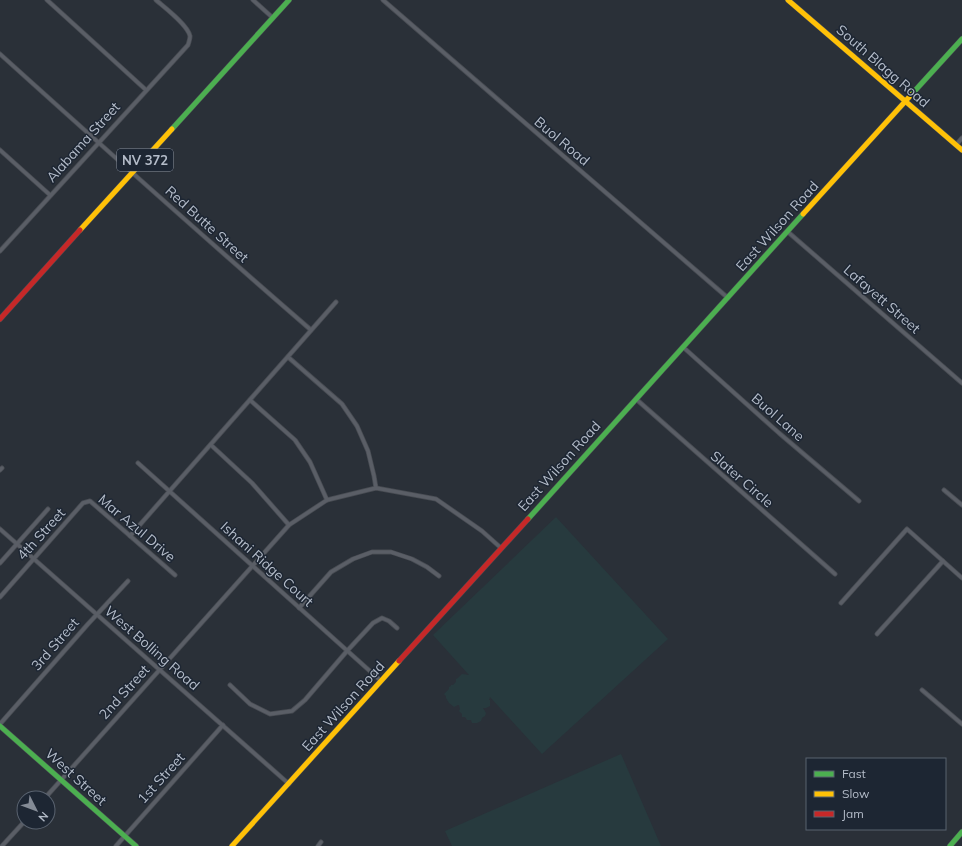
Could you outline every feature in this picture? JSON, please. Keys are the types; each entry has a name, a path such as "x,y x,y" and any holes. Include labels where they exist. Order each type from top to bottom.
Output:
{"street":[{"path":"47,0 146,90"},
{"name":"Alabama Street","path":"0,249 188,45 190,36 188,30 156,0"},
{"path":"253,0 273,18"},
{"name":"NV 372","path":"0,319 289,0"},
{"name":"Buol Road","path":"383,0 728,298"},
{"name":"South Blagg Road","path":"788,0 962,150"},
{"name":"East Wilson Road","path":"232,846 962,39"},
{"name":"Red Butte Street","path":"0,54 311,330"},
{"path":"956,145 962,138"},
{"path":"0,150 50,195"},
{"name":"Lafayett Street","path":"788,232 962,383"},
{"path":"130,536 336,302"},
{"name":"Buol Lane","path":"683,347 779,433 860,501"},
{"path":"288,357 342,404 357,426 368,450 376,488 436,498 482,531 501,548"},
{"name":"Slater Circle","path":"636,399 835,574"},
{"path":"250,400 295,440 310,462 327,500"},
{"path":"211,445 252,483 289,525"},
{"name":"Ishani Ridge Court","path":"138,463 381,681"},
{"name":"2nd Street","path":"52,790 289,525 327,500 376,488"},
{"path":"944,490 962,505"},
{"name":"Mar Azul Drive","path":"83,503 90,501 175,575"},
{"name":"4th Street","path":"0,597 83,503"},
{"path":"0,563 48,509"},
{"name":"West Bolling Road","path":"0,528 289,784"},
{"path":"841,603 907,529 962,578"},
{"path":"299,608 331,572 353,559 372,552 391,552 412,559 427,567 439,576"},
{"path":"877,634 943,561"},
{"name":"3rd Street","path":"0,725 128,581"},
{"path":"230,686 250,704 270,714 292,711 305,700 373,623 382,618 389,620 397,628"},
{"path":"922,690 962,724"},
{"name":"West Street","path":"0,725 136,846"},
{"name":"1st Street","path":"116,846 223,725"},
{"path":"2,846 17,830"},
{"path":"950,846 962,832"},
{"path":"318,846 321,842"}],"green space":[{"path":"556,517 668,639 542,754 490,697 490,706 483,708 486,713 485,716 477,723 472,723 471,720 467,720 465,717 462,717 462,714 459,711 459,705 454,707 449,703 444,694 449,687 456,682 456,679 462,674 469,675 433,635"},
{"path":"621,754 661,846 452,846 445,831"}],"traffic: fast":[{"path":"172,129 289,0"},
{"path":"911,95 962,39"},
{"path":"528,519 803,214"},
{"path":"0,726 136,846"},
{"path":"950,846 962,832"}],"traffic: slow":[{"path":"788,0 962,150"},
{"path":"803,214 911,95"},
{"path":"80,230 172,129"},
{"path":"232,846 399,661"}],"traffic: jam":[{"path":"0,319 80,230"},
{"path":"399,661 528,519"}]}
